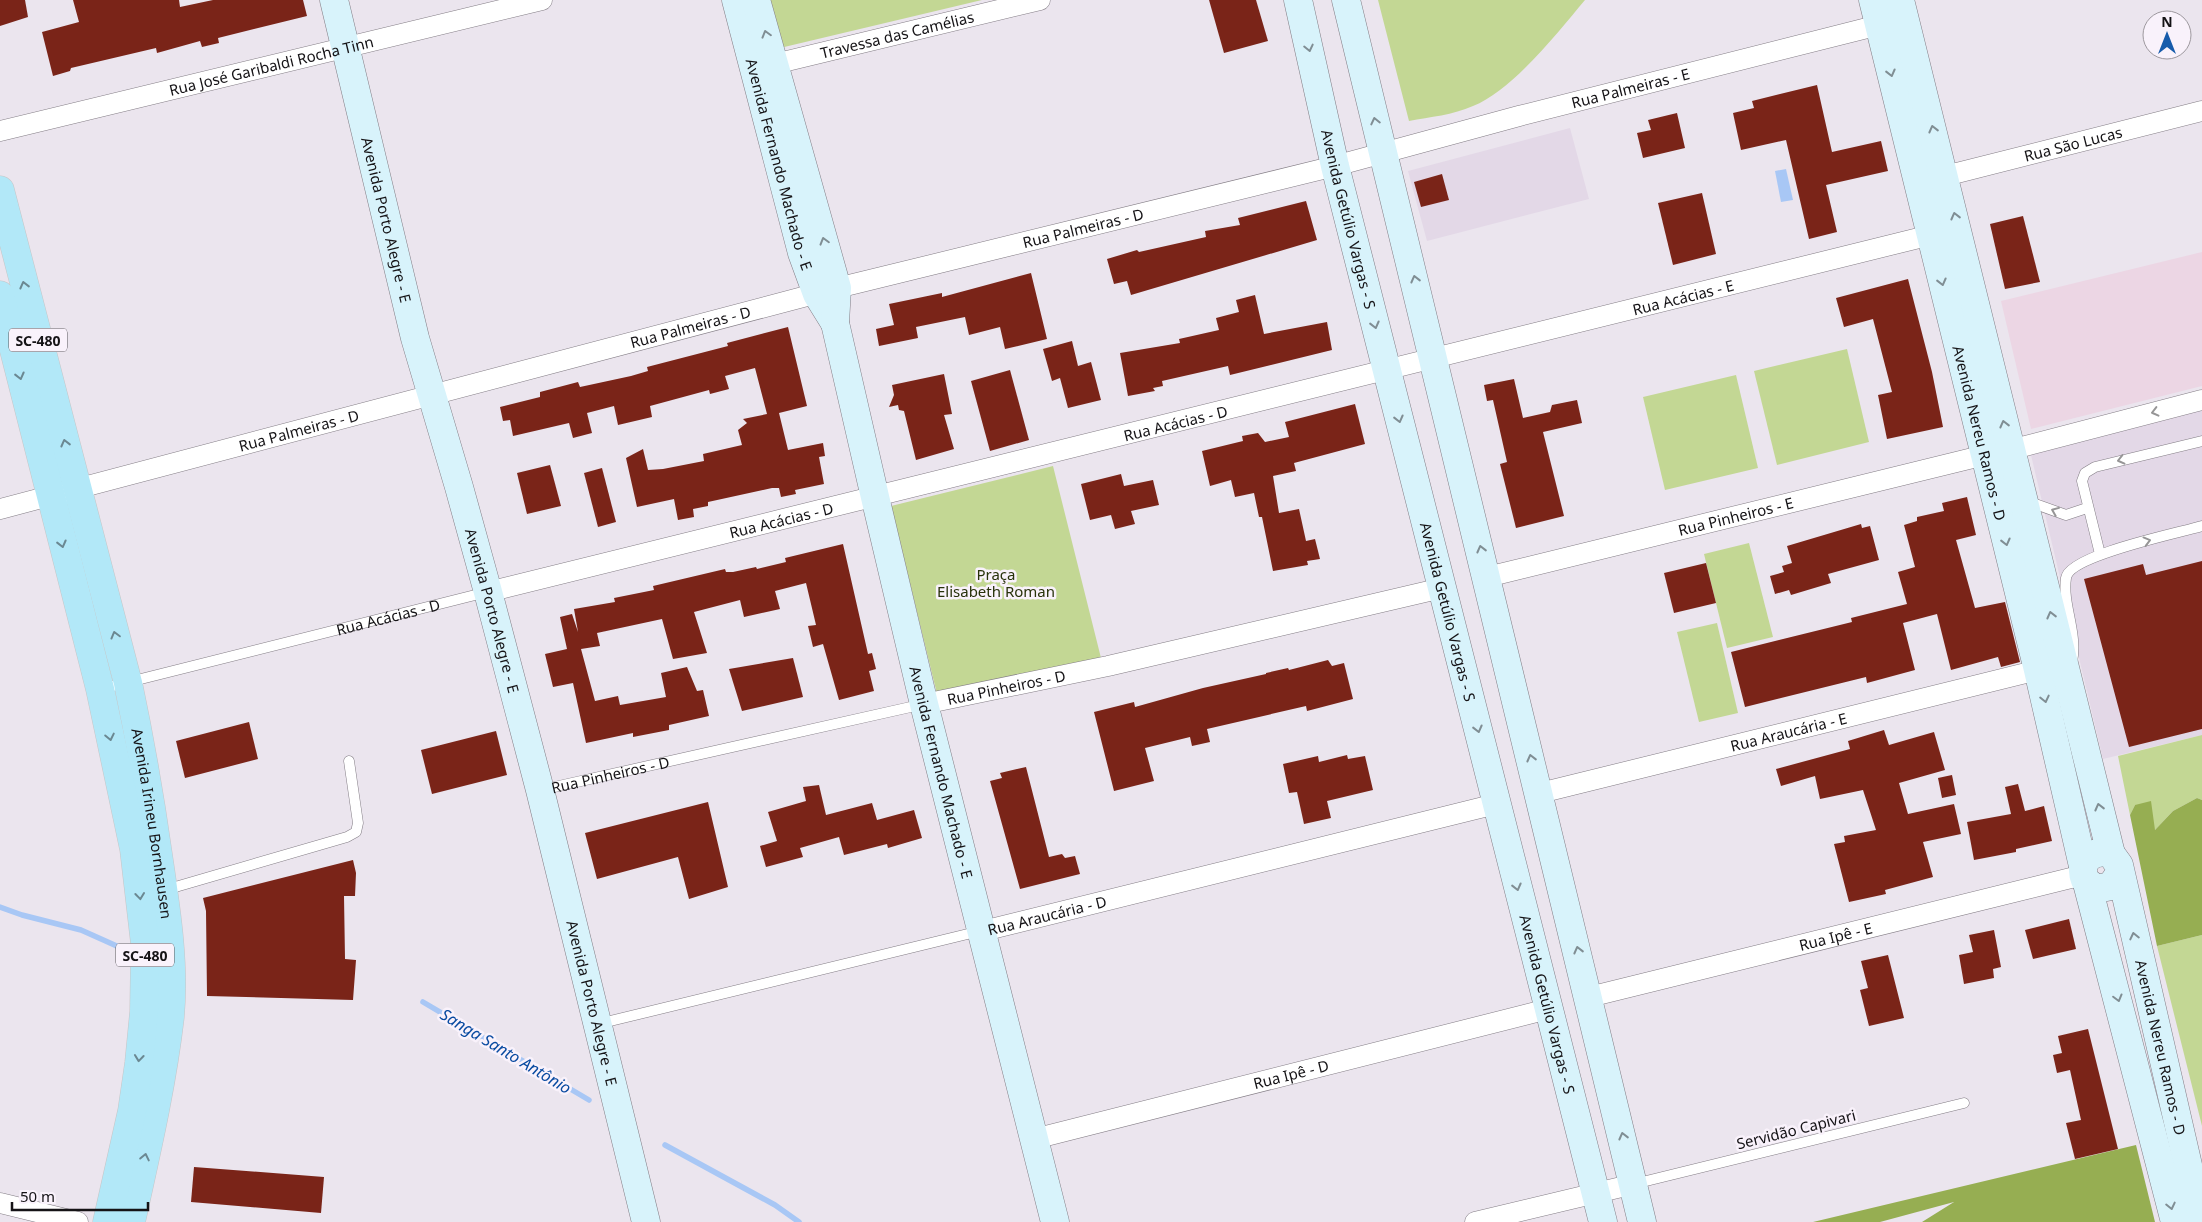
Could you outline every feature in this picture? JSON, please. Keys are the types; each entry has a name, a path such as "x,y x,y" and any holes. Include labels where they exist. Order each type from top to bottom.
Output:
{"main road":[{"name":"SC-480","path":"0,190 50,497"},
{"name":"SC-480","path":"0,295 20,320 77,490"},
{"name":"Avenida Irineu Bornhausen","path":"77,490 128,682 144,761 170,942 170,1016 154,1117 131,1222"},
{"name":"Avenida Irineu Bornhausen","path":"50,497 100,689 134,849 146,944 144,1012 139,1063 132,1111 106,1222"}],"street":[{"name":"Avenida Porto Alegre - E","path":"334,0 415,338 459,487 540,790 646,1222"},
{"name":"Rua José Garibaldi Rocha Tinn","path":"0,131 542,0"},
{"name":"Avenida Fernando Machado - E","path":"736,0 764,66 827,291 924,704 983,931 1055,1222"},
{"name":"Avenida Fernando Machado - E","path":"756,0 764,66"},
{"name":"Travessa das Camélias","path":"764,66 1040,0"},
{"name":"Avenida Getúlio Vargas - S","path":"1298,0 1336,166 1387,372 1602,1222"},
{"path":"1346,0 1540,793 1642,1222"},
{"name":"Avenida Nereu Ramos - D","path":"1900,0 1945,176 2038,670 2084,875 2173,1161 2201,1222"},
{"name":"Rua Palmeiras - E","path":"1383,154 1876,13"},
{"name":"Avenida Nereu Ramos - D","path":"1876,13 1931,234 1998,452 2023,499 2067,680 2115,864 2173,1161 2175,1222"},
{"name":"Rua São Lucas","path":"1945,176 2202,111"},
{"name":"Rua Palmeiras - D","path":"0,509 827,291 1383,154"},
{"name":"Rua Acácias - E","path":"1435,360 1931,234"},
{"name":"Rua Acácias - D","path":"488,592 1132,432 1435,360"},
{"name":"Rua Pinheiros - E","path":"1487,577 2202,400"},
{"name":"Rua Pinheiros - D","path":"924,704 1117,664 1442,588"},
{"name":"Rua Araucária - E","path":"1540,793 2038,670"},
{"name":"Rua Araucária - D","path":"983,931 1496,804"},
{"path":"2084,875 2088,857 2093,854 2101,852 2115,864"},
{"name":"Rua Ipê - E","path":"1589,998 2084,875"},
{"name":"Rua Ipê - D","path":"1034,1139 1548,1009"},
{"path":"1475,1222 1634,1184"},
{"path":"0,1203 78,1222"}],"lane":[{"path":"2100,554 2087,508 2082,481 2085,472 2095,466 2202,440"},
{"path":"2023,499 2066,515 2087,508"},
{"path":"2067,680 2074,648 2066,591 2066,576 2072,568 2100,554 2202,526"},
{"name":"Rua Acácias - D","path":"100,689 488,592"},
{"name":"Rua Pinheiros - D","path":"540,790 924,704"},
{"path":"164,890 347,837 356,832 358,823 349,761"},
{"name":"Rua Araucária - D","path":"597,1024 983,931"},
{"name":"Servidão Capivari","path":"1634,1184 1964,1103"}],"shaded area":[{"path":"1570,128 1589,199 1427,241 1408,171"},
{"path":"2202,252 2202,386 2031,429 2001,301"},
{"path":"2202,410 2202,735 2103,759 2031,455"}],"green space":[{"path":"768,0 982,0 780,48"},
{"path":"1378,0 1585,0 1534,59 1503,88 1473,106 1458,112 1409,121"},
{"path":"1847,349 1869,442 1777,465 1754,371"},
{"path":"1736,375 1758,468 1665,490 1643,397"},
{"name":"Praça Elisabeth Roman","path":"1053,466 1101,658 938,698 891,506"},
{"path":"1749,543 1773,637 1727,648 1704,554"},
{"path":"1717,623 1738,713 1699,722 1677,632"},
{"path":"2202,735 2202,800 2197,798 2173,811 2155,830 2135,805 2130,815 2118,756"},
{"path":"2197,798 2202,800 2202,935 2157,946 2130,815 2135,805 2151,801 2155,830 2173,811"},
{"path":"2202,935 2202,1126 2157,946"},
{"path":"2136,1145 2155,1222 1922,1222 1954,1202 1880,1222 1813,1222"}],"water":[{"path":"1786,169 1793,200 1781,202 1775,171"}],"building":[{"path":"0,0 25,0 28,17 0,26"},
{"path":"73,0 179,0 180,7 213,0 303,0 307,16 218,38 219,43 202,47 200,41 157,53 156,48 71,68 70,71 53,76 42,32 79,22"},
{"path":"1209,0 1256,0 1268,41 1224,53"},
{"path":"1817,85 1832,152 1881,141 1888,171 1826,185 1837,232 1809,239 1786,140 1741,150 1733,113 1754,108 1752,101"},
{"path":"1677,113 1685,148 1643,158 1637,133 1651,130 1648,120"},
{"path":"1442,174 1449,200 1421,207 1414,182"},
{"path":"1702,193 1716,254 1673,265 1658,203"},
{"path":"1306,201 1317,240 1131,295 1127,281 1114,284 1107,259 1137,250 1139,252 1206,237 1205,231 1240,225 1238,218"},
{"path":"2023,216 2040,282 2005,289 1990,224"},
{"path":"1031,273 1047,339 1005,349 1000,327 969,335 965,317 916,327 918,338 879,346 876,329 894,325 889,304 942,293 942,297"},
{"path":"1908,279 1932,372 1943,427 1887,439 1878,395 1892,392 1873,319 1844,327 1836,298"},
{"path":"1255,295 1264,334 1327,322 1332,350 1230,375 1228,366 1162,381 1163,386 1153,388 1155,391 1128,396 1120,353 1180,343 1179,339 1219,330 1216,318 1239,312 1236,300"},
{"path":"788,327 807,406 779,413 788,450 823,443 825,456 819,457 824,484 795,490 796,494 781,497 779,488 772,488 708,502 708,506 693,509 694,517 678,520 674,499 637,507 626,458 643,449 648,470 663,469 704,461 703,454 742,445 738,430 747,423 743,419 767,414 755,368 725,376 729,389 710,394 709,390 650,406 652,417 618,425 614,406 587,413 592,433 573,438 569,423 513,436 510,420 503,421 500,407 540,397 540,392 578,382 580,387 631,376 648,371 647,367 728,346 727,343"},
{"path":"1072,341 1078,366 1091,362 1101,400 1068,408 1060,378 1052,381 1043,349"},
{"path":"1010,370 1029,440 990,451 971,381"},
{"path":"944,374 952,414 944,415 954,449 916,460 904,411 899,410 898,405 889,407 894,395 892,385"},
{"path":"1514,379 1523,418 1550,412 1552,405 1577,400 1582,423 1543,432 1564,516 1516,528 1500,464 1507,462 1493,400 1487,401 1484,385"},
{"path":"1355,404 1365,444 1294,463 1296,471 1273,476 1279,513 1299,509 1306,541 1315,539 1320,559 1307,561 1308,565 1273,571 1262,517 1259,517 1254,493 1235,497 1231,480 1210,486 1202,451 1243,441 1242,436 1258,433 1265,442 1289,437 1285,422"},
{"path":"550,465 561,506 527,514 517,473"},
{"path":"602,468 616,522 598,527 584,473"},
{"path":"1121,474 1124,486 1153,480 1159,505 1131,511 1135,524 1115,529 1111,515 1090,520 1081,484"},
{"path":"1967,497 1976,535 1956,540 1975,608 2005,602 2020,662 2001,667 1998,657 1951,670 1937,614 1903,623 1915,670 1867,683 1866,677 1745,707 1731,652 1852,622 1851,618 1907,604 1898,572 1915,567 1904,525 1917,521 1917,517 1944,511 1942,503"},
{"path":"1861,524 1862,528 1870,526 1879,560 1828,574 1831,583 1791,595 1789,590 1775,594 1770,576 1784,572 1782,566 1792,563 1787,546"},
{"path":"843,544 868,654 872,653 876,669 869,671 874,691 839,700 823,644 813,647 808,626 816,625 806,583 775,591 780,609 744,617 740,600 694,612 707,653 673,659 662,619 597,633 600,646 581,649 595,701 618,696 620,705 666,697 661,673 687,667 697,691 703,690 709,716 669,725 669,730 633,737 633,733 586,743 573,683 553,687 545,654 567,649 560,617 572,614 578,632 574,609 615,602 614,598 654,590 653,586 725,569 726,572 733,572 756,567 757,569 786,562 785,558"},
{"path":"2202,561 2202,729 2129,747 2084,579 2143,564 2146,575"},
{"path":"1706,563 1716,603 1674,613 1664,573"},
{"path":"793,658 803,697 742,711 729,669"},
{"path":"1328,660 1332,666 1344,663 1353,699 1307,711 1306,706 1207,729 1210,742 1192,746 1190,737 1145,748 1154,781 1114,791 1094,712 1134,702 1135,707 1203,688"},
{"path":"249,722 258,759 185,778 176,741"},
{"path":"1884,730 1889,745 1934,732 1945,770 1899,783 1908,814 1954,804 1961,834 1923,842 1933,877 1885,890 1886,894 1849,902 1834,844 1845,842 1844,836 1876,830 1863,790 1820,799 1815,776 1781,786 1776,769 1850,749 1848,741"},
{"path":"496,731 507,775 432,794 421,750"},
{"path":"1347,755 1348,759 1365,756 1373,790 1327,801 1331,818 1304,824 1297,792 1289,793 1283,764 1318,756 1319,762"},
{"path":"1026,767 1049,857 1062,854 1065,858 1075,856 1080,874 1020,889 990,781 1002,778 1000,773"},
{"path":"1952,775 1956,795 1942,798 1938,778"},
{"path":"2018,784 2025,811 2044,806 2052,841 2016,849 2016,852 1974,860 1967,822 2011,814 2005,787"},
{"path":"819,785 826,815 872,803 877,820 914,810 922,838 888,848 887,844 844,855 839,837 800,848 803,857 766,867 760,846 777,841 768,812 806,801 803,787"},
{"path":"708,802 728,887 689,899 678,857 597,879 585,833"},
{"path":"353,860 356,873 355,896 344,896 345,959 356,960 353,1000 207,996 206,911 203,898"},
{"path":"2069,919 2076,949 2033,959 2025,930"},
{"path":"1994,930 2001,967 1993,969 1994,978 1964,984 1959,955 1973,952 1969,935"},
{"path":"1888,955 1904,1018 1869,1026 1860,990 1868,988 1861,961"},
{"path":"2088,1029 2118,1149 2075,1159 2066,1123 2081,1120 2070,1070 2057,1073 2053,1055 2062,1053 2058,1036"},
{"path":"194,1167 324,1177 321,1213 191,1202"}],"waterway":[{"name":"Sanga Santo Antônio","path":"0,907 22,915 81,930 119,947"},
{"name":"Sanga Santo Antônio","path":"423,1002 589,1100"},
{"name":"Sanga Santo Antônio","path":"665,1145 775,1205 799,1222"}]}
